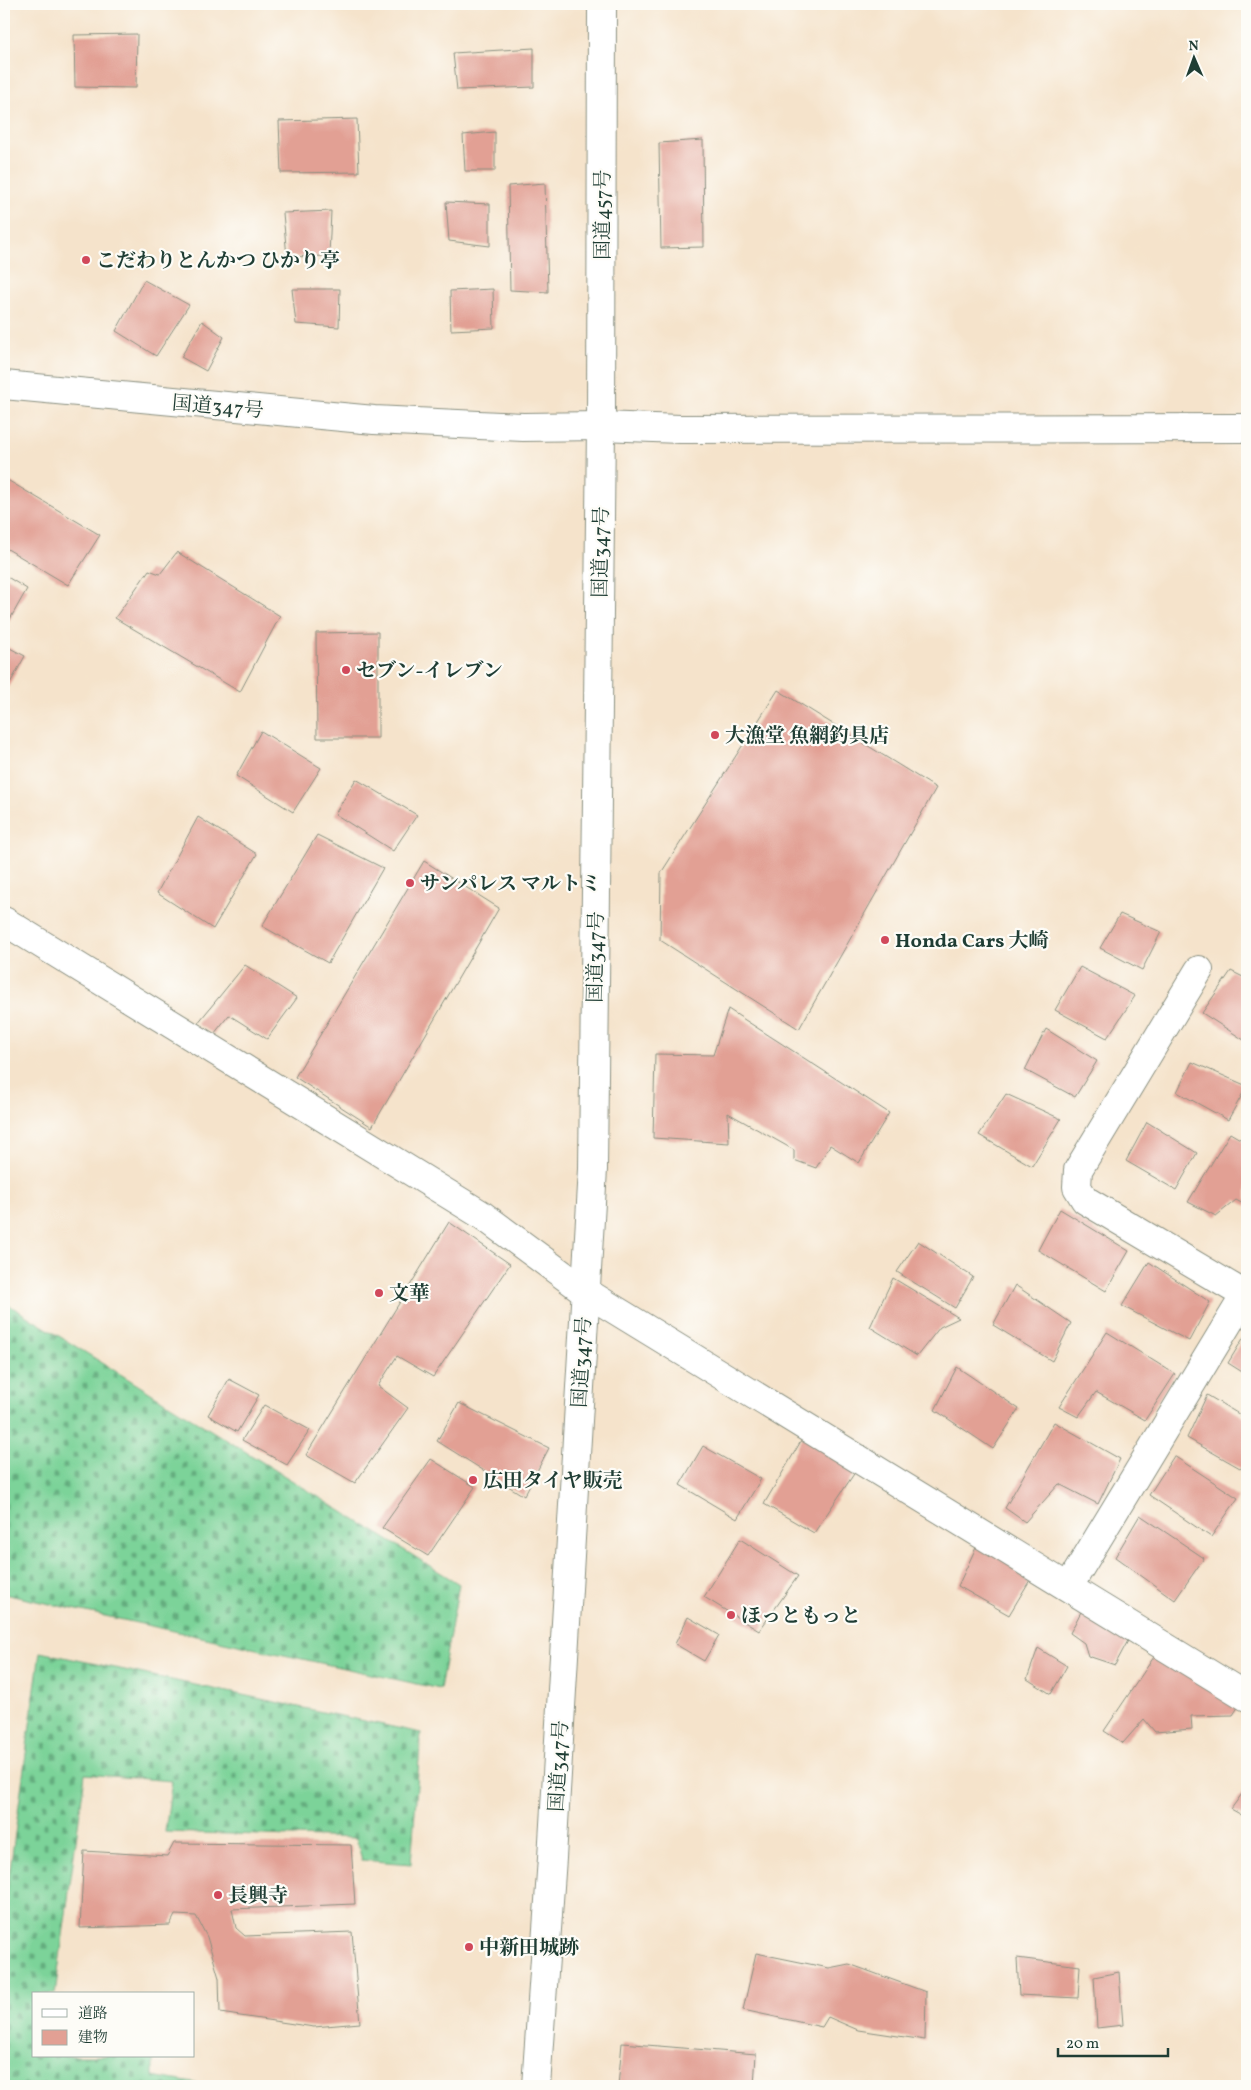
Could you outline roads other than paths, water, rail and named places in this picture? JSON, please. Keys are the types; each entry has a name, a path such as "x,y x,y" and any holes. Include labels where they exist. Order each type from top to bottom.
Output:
{"main road":[{"name":"国道457号","path":"602,4 602,426"},
{"name":"国道347号","path":"4,386 374,420 523,427 602,426 593,1169 554,1838 536,2086"},
{"path":"602,426 680,429 1247,428"},
{"path":"4,921 482,1215 586,1292 1247,1697"},
{"path":"1068,1586 1246,1293 1085,1200 1077,1187 1078,1170 1199,970"}],"place":[{"name":"こだわりとんかつ ひかり亭","path":"86,260"},
{"name":"セブン-イレブン","path":"346,670"},
{"name":"大漁堂 魚網釣具店","path":"715,735"},
{"name":"サンパレス マルトミ","path":"410,883"},
{"name":"Honda Cars 大崎","path":"885,940"},
{"name":"文華","path":"379,1293"},
{"name":"広田タイヤ販売","path":"473,1480"},
{"name":"ほっともっと","path":"731,1615"},
{"name":"長興寺","path":"218,1895"},
{"name":"中新田城跡","path":"469,1947"}]}
